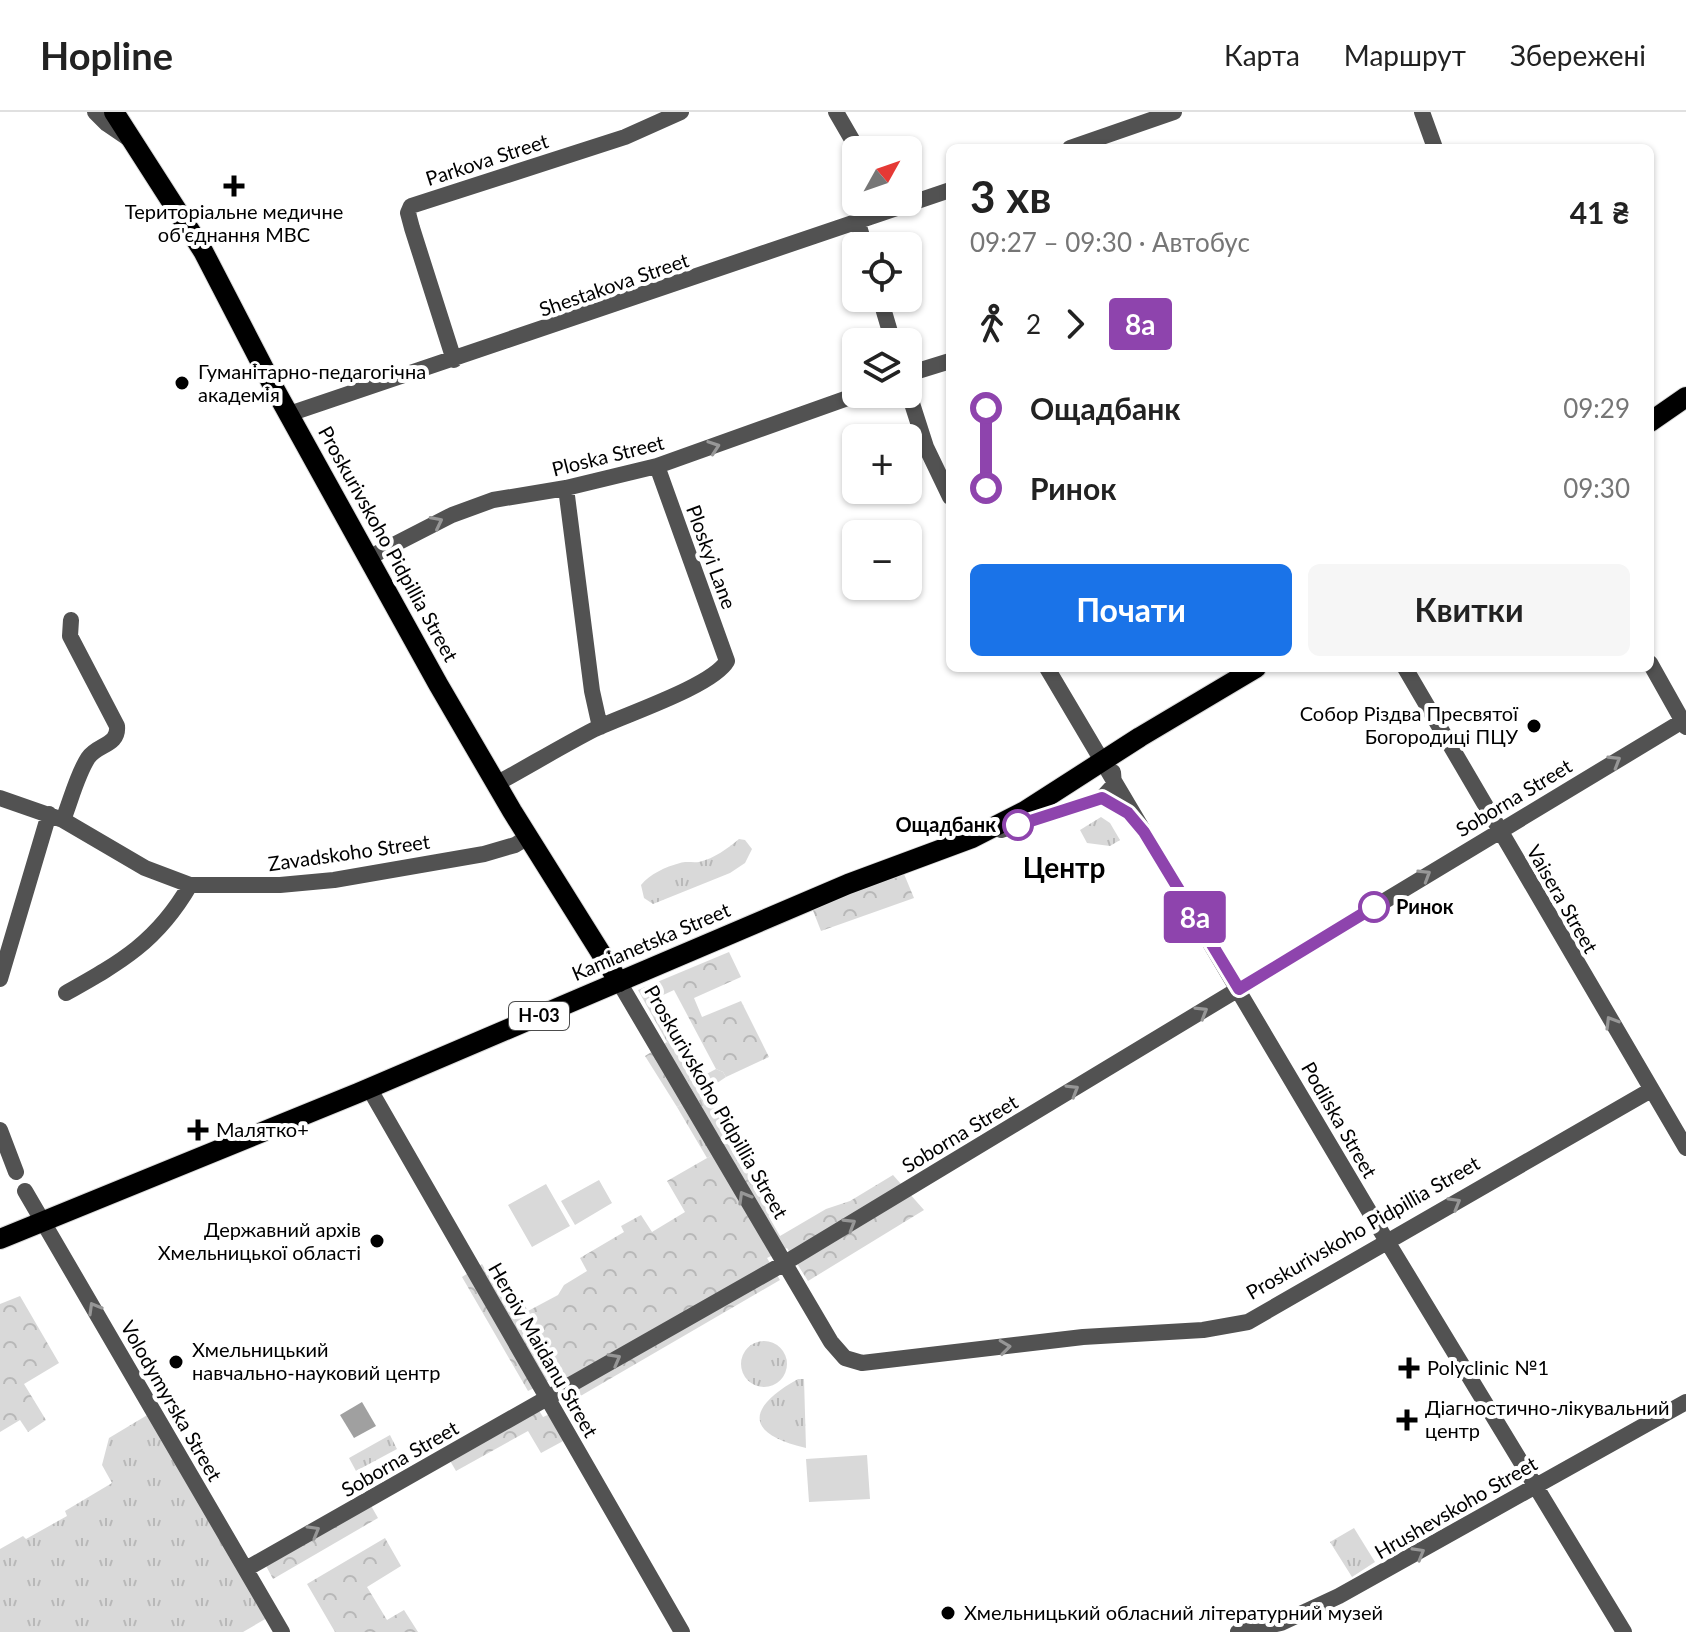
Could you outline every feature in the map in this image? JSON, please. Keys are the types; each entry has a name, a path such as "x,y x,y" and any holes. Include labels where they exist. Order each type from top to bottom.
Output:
{"main road":[{"name":"Proskurivskoho Pidpillia Street","path":"114,112 203,251 368,558 496,784 619,982"},
{"path":"1654,419 1686,397"},
{"name":"Kamianetska Street","path":"0,1239 369,1088 848,884 972,838 1025,811 1128,744 1249,672"}],"street":[{"path":"95,112 134,142"},
{"name":"Parkova Street","path":"454,360 412,228 408,213 411,206 625,137 681,112"},
{"path":"836,112 850,136"},
{"path":"1082,144 1174,112"},
{"path":"1422,112 1434,144"},
{"name":"Shestakova Street","path":"922,198 946,191"},
{"name":"Shestakova Street","path":"289,414 872,216"},
{"path":"858,223 861,232"},
{"path":"922,370 946,362"},
{"name":"Ploska Street","path":"368,558 452,515 493,500 566,488 657,466 842,400"},
{"path":"913,408 926,447 946,489"},
{"name":"Ploskyi Lane","path":"600,727 701,682 718,673 727,661 657,466"},
{"path":"496,784 600,727 592,691 566,488"},
{"path":"0,979 56,817 88,758 116,738 118,732 70,636 71,620"},
{"path":"1654,670 1685,722"},
{"name":"Podilska Street","path":"1049,672 1387,1242 1624,1632"},
{"name":"Vaisera Street","path":"1407,672 1686,1148"},
{"name":"Soborna Street","path":"246,1569 783,1264 1499,830 1685,722"},
{"path":"972,838 1102,798 1110,791 1114,780 1115,761 1128,744"},
{"name":"Zavadskoho Street","path":"0,798 56,817 145,868 190,885 280,885 334,880 484,854 515,845 528,837"},
{"path":"1102,798 1128,813 1144,832"},
{"path":"66,993 148,941 166,922 190,885"},
{"name":"Proskurivskoho Pidpillia Street","path":"619,982 837,1351 856,1362 876,1364 1083,1337 1203,1330 1248,1322 1651,1090"},
{"name":"Heroiv Maidanu Street","path":"369,1088 682,1632"},
{"path":"0,1130 16,1172"},
{"name":"Volodymyrska Street","path":"25,1191 282,1632"},
{"name":"Hrushevskoho Street","path":"1238,1632 1281,1623 1326,1602 1398,1565 1686,1402"}],"green space":[{"path":"1101,817 1110,823 1120,840 1110,846 1087,843 1080,830"},
{"path":"739,839 745,840 752,849 745,863 730,873 653,904 644,898 641,885 653,874 680,863 710,858"},
{"path":"904,874 914,898 821,931 812,908"},
{"path":"729,952 741,977 694,998 702,1017 741,1001 769,1057 726,1077 716,1069 674,990 661,996 658,1005 675,1037 667,1043 693,1089 684,1094 688,1102 677,1107 645,1056 667,1042 638,990"},
{"path":"675,1037 697,1079 716,1069 726,1077 705,1091 774,1211 768,1216 728,1147 707,1158 677,1107 688,1102 667,1043"},
{"path":"728,1146 780,1236 826,1209 850,1201 893,1175 924,1210 808,1281 787,1248 767,1258 780,1280 565,1405 550,1380 528,1391 462,1277 482,1264 498,1291 511,1283 528,1311 558,1295 564,1285 587,1271 580,1258 624,1232 621,1226 641,1215 652,1232 685,1212 667,1181"},
{"path":"599,1180 612,1203 575,1225 561,1201"},
{"path":"546,1184 570,1226 532,1247 508,1205"},
{"path":"20,1296 59,1363 24,1384 46,1420 28,1432 20,1420 0,1432 0,1304"},
{"path":"764,1341 773,1342 780,1348 786,1355 786,1373 780,1380 773,1386 764,1387 755,1386 748,1380 742,1373 741,1364 742,1355 748,1348 755,1342"},
{"path":"798,1379 804,1379 806,1448 772,1435 763,1428 760,1419 769,1400"},
{"path":"538,1409 543,1417 550,1414 565,1440 541,1453 528,1431 456,1471 449,1459"},
{"path":"149,1414 267,1618 243,1632 0,1632 0,1549 23,1536 26,1539 67,1516 65,1511 112,1483 102,1465 109,1438"},
{"path":"390,1435 397,1449 356,1471 349,1458"},
{"path":"867,1455 870,1499 809,1502 806,1459"},
{"path":"370,1504 378,1518 273,1579 265,1564"},
{"path":"1354,1528 1375,1562 1352,1577 1330,1542"},
{"path":"385,1538 401,1566 367,1587 387,1620 404,1610 418,1632 335,1632 307,1584"}],"shaded area":[{"path":"362,1402 376,1426 354,1438 340,1415"}],"bus line":[{"name":"8а","path":"1018,825 1102,798 1128,813 1144,832 1239,989 1374,907"}],"place":[{"name":"Територіальне медичне об'єднання МВС","path":"234,186"},
{"name":"Гуманітарно-педагогічна академія","path":"182,383"},
{"name":"Собор Різдва Пресвятої Богородиці ПЦУ","path":"1534,726"},
{"name":"Ощадбанк","path":"1018,825"},
{"name":"Ринок","path":"1374,907"},
{"name":"Малятко+","path":"198,1130"},
{"name":"Державний архів Хмельницької області","path":"377,1241"},
{"name":"Хмельницький навчально-науковий центр","path":"176,1362"},
{"name":"Polyclinic №1","path":"1409,1368"},
{"name":"Діагностично-лікувальний центр","path":"1407,1420"},
{"name":"Хмельницький обласний літературний музей","path":"948,1613"}],"district":[{"name":"Центр","path":"1064,868"}]}
